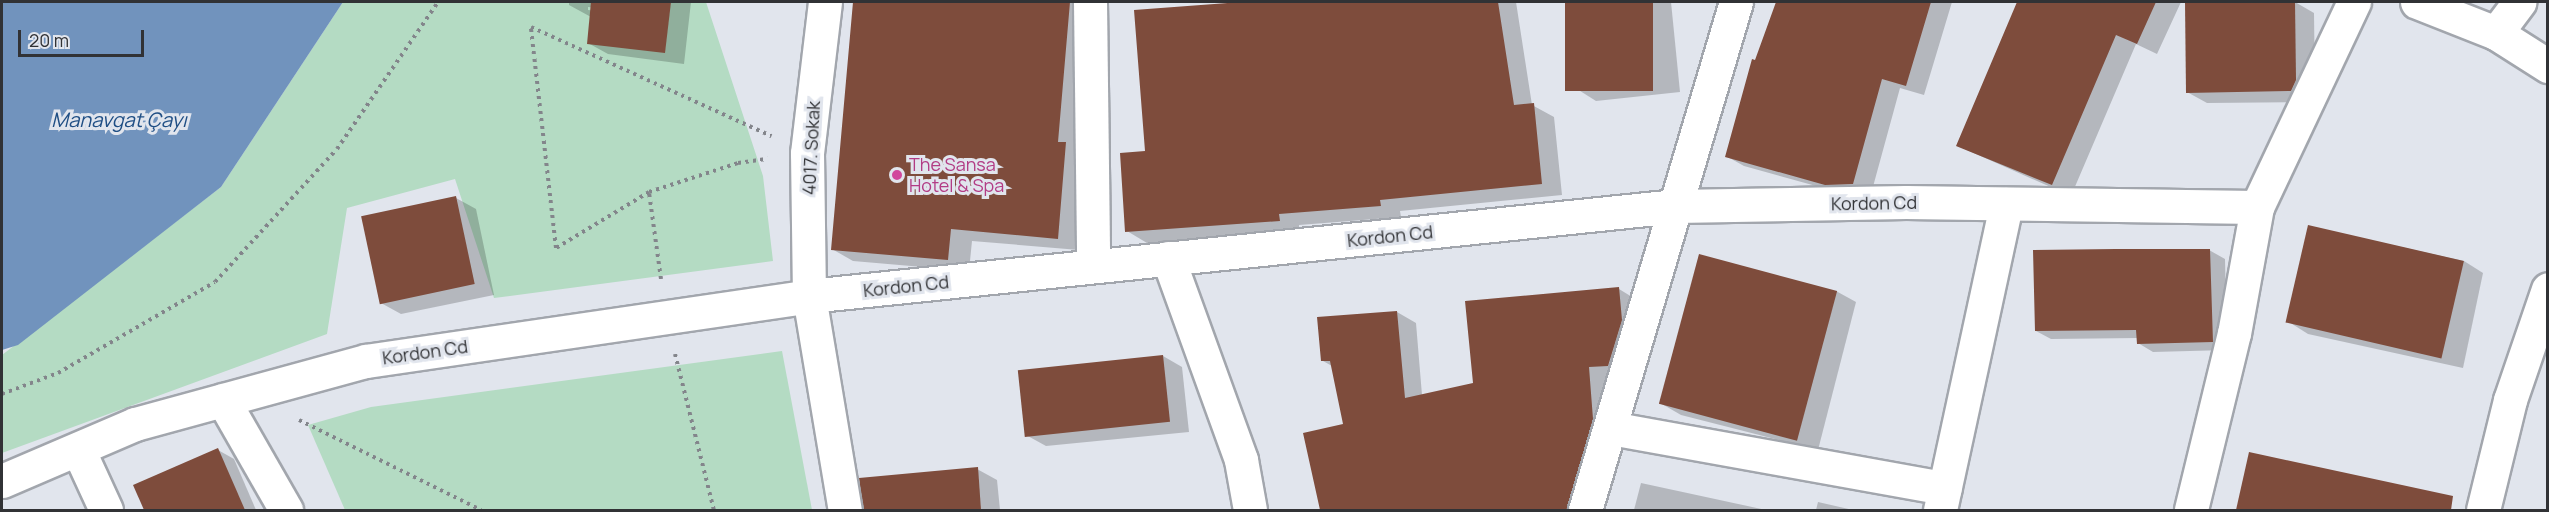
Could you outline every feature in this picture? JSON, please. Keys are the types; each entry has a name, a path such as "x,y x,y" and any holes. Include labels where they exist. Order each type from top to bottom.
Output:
{"street":[{"name":"4017. Sokak","path":"825,2 807,153 809,296 845,510"},
{"path":"1090,2 1094,266"},
{"path":"1585,510 1736,2"},
{"path":"2191,510 2234,333 2257,207 2354,2"},
{"path":"2416,2 2496,33 2547,66"},
{"path":"2496,33 2519,2"},
{"path":"1610,428 1943,499 2006,204"},
{"name":"Kordon Cd","path":"2,481 135,424 366,361 809,296 1676,206 2006,204 2257,207"},
{"path":"1168,258 1241,460 1250,510"},
{"path":"2482,510 2510,400 2547,289"},
{"path":"235,397 286,510"},
{"path":"78,448 106,510"}],"path":[{"path":"2,394 58,373 215,282 337,149 438,2"},
{"path":"531,27 807,153 738,164 649,192 556,248 531,27"},
{"path":"649,192 666,317 714,510"},
{"path":"235,397 481,510"}],"green space":[{"path":"343,2 706,2 763,176 773,261 494,298 455,179 347,208 327,334 2,453 2,355 221,187"},
{"path":"782,351 812,510 345,510 308,425 371,407"}],"water":[{"name":"Manavgat Çayı","path":"2,2 343,2 221,187 18,345 2,350"}],"building":[{"path":"591,2 671,2 665,53 587,44"},
{"path":"853,2 1070,2 1058,142 1066,142 1058,239 951,229 948,260 831,250"},
{"path":"1241,2 1498,2 1514,105 1534,103 1542,184 1380,200 1381,206 1279,214 1280,221 1125,232 1120,153 1145,151 1134,10"},
{"path":"1565,2 1653,2 1653,91 1565,91"},
{"path":"1776,2 1931,2 1906,86 1882,79 1853,184 1825,185 1725,157 1752,59 1755,60"},
{"path":"2017,2 2156,2 2137,44 2116,35 2052,185 1956,146"},
{"path":"2185,2 2295,2 2296,80 2291,91 2186,93"},
{"path":"456,196 475,284 380,304 361,216"},
{"path":"2308,225 2464,261 2441,358 2286,322"},
{"path":"2210,249 2213,342 2137,344 2136,330 2035,331 2033,250"},
{"path":"1699,254 1837,291 1797,441 1659,404"},
{"path":"1619,287 1622,320 1608,366 1589,367 1593,419 1567,510 1320,510 1303,433 1343,424 1330,361 1321,361 1317,317 1397,311 1405,398 1473,383 1465,301"},
{"path":"1163,355 1170,422 1025,437 1018,370"},
{"path":"218,448 245,510 144,510 133,485"},
{"path":"2249,452 2453,496 2451,510 2236,510"},
{"path":"978,467 981,510 863,510 859,478"}],"place":[{"name":"The Sansa Hotel & Spa","path":"897,175"}]}
